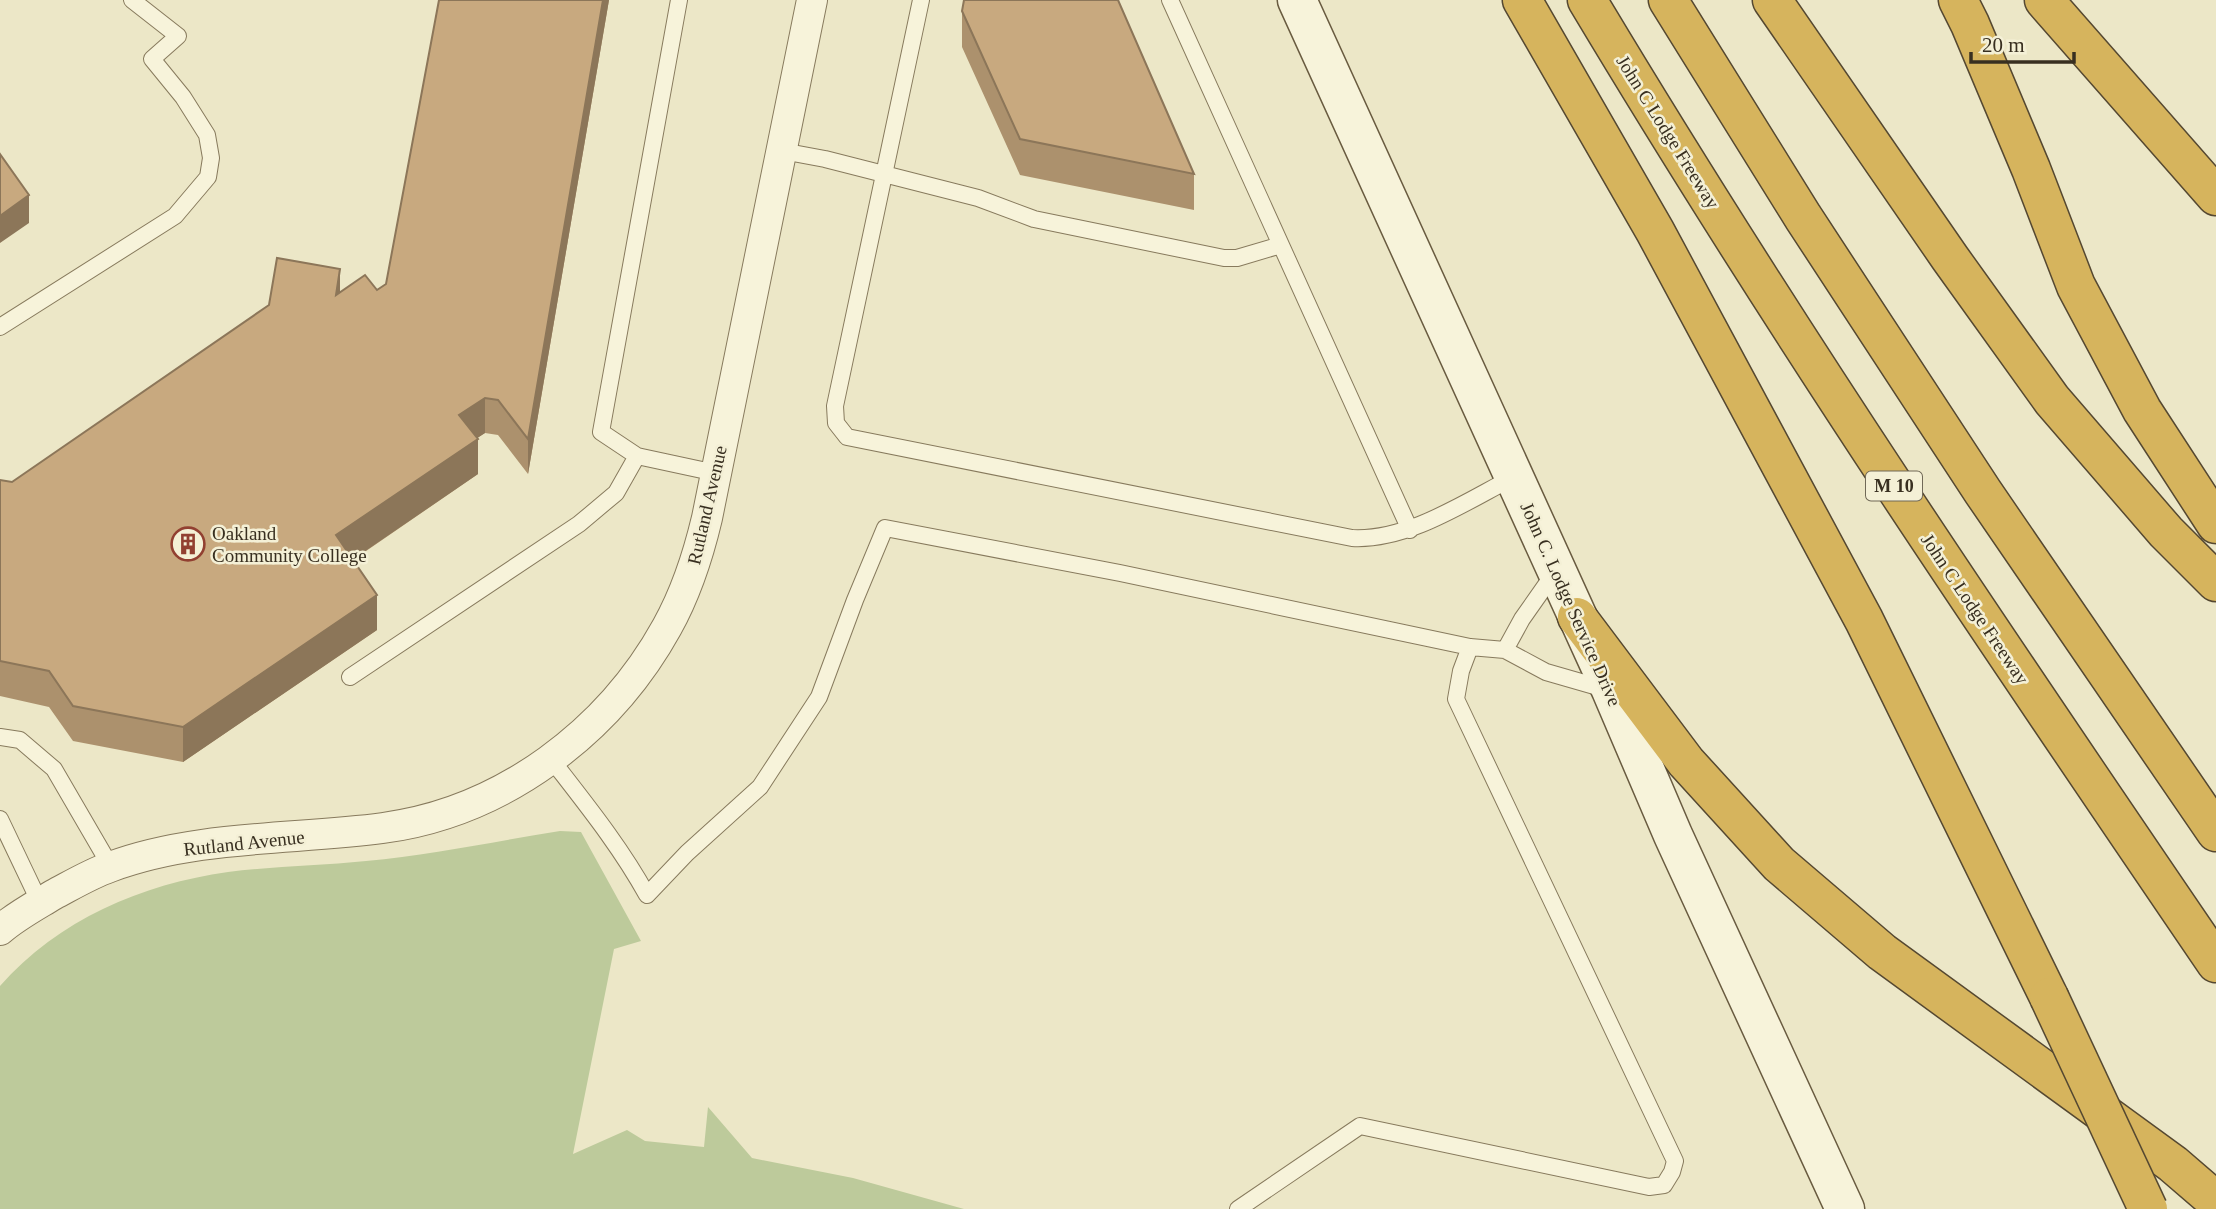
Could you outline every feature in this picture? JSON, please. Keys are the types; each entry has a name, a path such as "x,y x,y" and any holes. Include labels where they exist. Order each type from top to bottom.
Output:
{"highway":[{"path":"1522,0 1655,230 1864,620 2049,998 2148,1209"},
{"name":"John C Lodge Freeway","path":"1587,0 1687,165 1945,565 2216,963"},
{"path":"1668,0 1803,217 1983,492 2216,832"},
{"path":"1772,0 1950,258 2052,400 2166,532 2216,583"},
{"path":"1958,0 2031,169 2076,286 2142,410 2216,524"},
{"path":"2045,0 2216,196"},
{"path":"1577,617 1686,762 1779,864 1882,952 2173,1164 2216,1200"}],"main road":[{"name":"John C. Lodge Service Drive","path":"1297,0 1611,690 1673,835 1845,1209"}],"street":[{"name":"Rutland Avenue","path":"0,930 78,882 111,867 153,855 215,844 385,828 427,820 495,793 526,777 586,731 626,691 668,626 698,554 812,0"}],"lane":[{"path":"0,327 175,216 208,177 211,158 207,135 183,97 152,59 178,36 132,0"},
{"path":"679,0 601,432 637,456 716,474"},
{"path":"921,0 835,406 836,423 847,437 1352,538 1374,538 1410,530 1514,477"},
{"path":"1170,0 1410,530"},
{"path":"782,151 886,173 978,198 1034,219 1224,258 1237,258 1281,245"},
{"path":"350,677 579,524 617,494 637,456"},
{"path":"551,759 635,872 647,895 687,853 760,787 820,697 855,600 885,528 1121,573 1470,647 1505,650 1546,672 1611,690"},
{"path":"1505,650 1522,618 1555,572"},
{"path":"1238,1209 1360,1126 1649,1188 1664,1185 1672,1172 1675,1161 1456,699 1461,671 1470,647"},
{"path":"0,737 20,740 54,769 111,867"},
{"path":"0,819 40,903"}],"green space":[{"path":"560,831 581,832 641,941 614,949 573,1154 627,1130 645,1141 704,1147 708,1107 752,1158 853,1178 964,1209 0,1209 0,986 48,942 75,924 133,896 196,878 245,870 349,863 439,852"}],"building":[{"path":"439,0 603,0 528,439 498,400 485,398 459,415 478,439 336,535 377,595 183,727 73,706 49,671 0,661 0,480 12,482 269,305 277,258 340,269 336,295 365,275 377,290 386,284"},
{"path":"964,0 1118,0 1194,174 1020,139 962,11"},
{"path":"0,154 29,195 0,216"}],"place":[{"name":"Oakland Community College","path":"188,544"}]}
